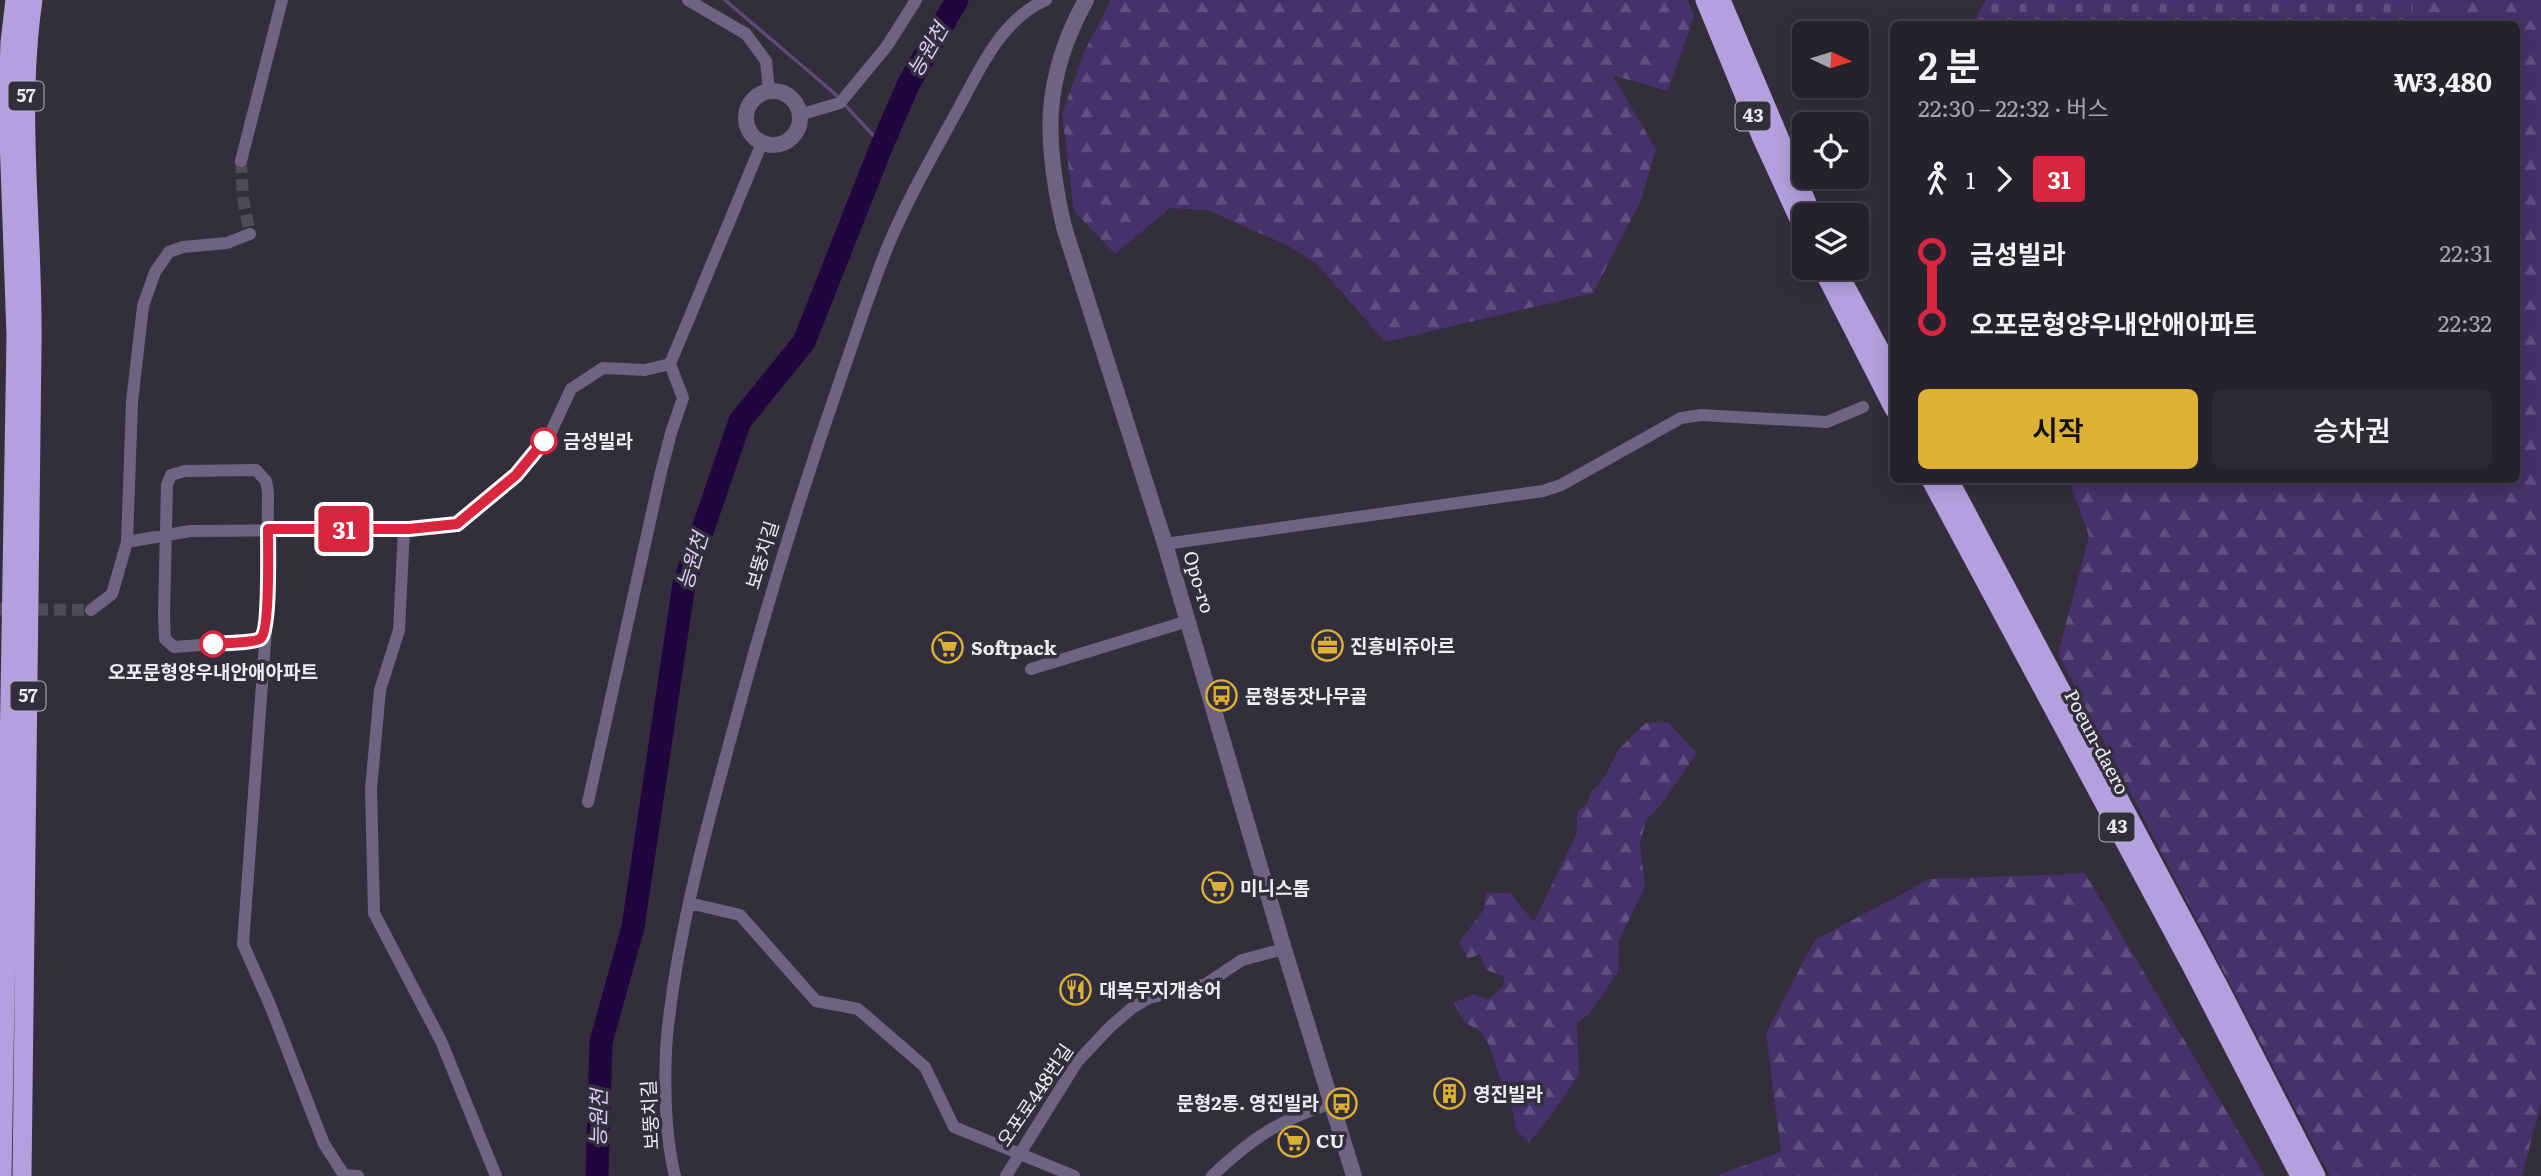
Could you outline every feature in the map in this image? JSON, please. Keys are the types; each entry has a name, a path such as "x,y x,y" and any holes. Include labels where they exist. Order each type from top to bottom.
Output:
{"highway":[{"name":"57","path":"15,0 10,42 8,108 20,193"},
{"name":"57","path":"2,1176 16,336 20,193 29,26 33,0"},
{"name":"43","path":"1705,0 1792,204"},
{"name":"43","path":"1721,0 1807,203"},
{"name":"57","path":"20,216 32,333 22,1176"},
{"path":"1828,280 1890,401"},
{"path":"1842,280 1890,369"},
{"name":"Poeun-daero","path":"1933,483 2300,1176"},
{"name":"Poeun-daero","path":"1950,483 2219,988 2316,1176"}],"street":[{"path":"242,161 282,0"},
{"path":"688,0 746,34 766,61 769,91"},
{"path":"799,116 840,103 887,46 916,0"},
{"name":"보뚱치길","path":"674,1176 667,1119 668,1023 689,903 706,830 780,560 888,245 921,176 997,42 1017,18 1046,0"},
{"name":"Opo-ro","path":"1086,0 1062,51 1049,116 1055,190 1063,227 1165,544 1354,1176"},
{"path":"769,91 786,93 798,106 799,116 799,125 789,140 780,144 762,143 750,131 746,115 754,99 769,91"},
{"path":"588,802 660,476 683,398 670,364 762,143"},
{"path":"90,610 112,594 127,541 132,402 143,306 155,272 169,253 183,247 227,243 250,233"},
{"path":"127,541 167,534 268,529 404,529 457,524 516,475 551,432 572,389 603,368 645,370 670,364"},
{"path":"1165,544 1543,491 1561,485 1681,418 1701,415 1827,422 1863,407"},
{"path":"266,629 261,639 257,640 174,647 169,644 164,624 167,485 171,475 185,471 256,470 266,481 266,629 243,944 270,1005 324,1144 344,1175 358,1176"},
{"path":"404,529 399,630 380,690 371,789 373,913 441,1041 496,1176"},
{"path":"1031,669 1188,621"},
{"path":"689,903 740,915 816,1001 858,1009 925,1067 954,1127 1074,1176"},
{"name":"오포로448번길","path":"1006,1176 1077,1062 1132,1008 1149,998 1206,985 1242,960 1284,949"},
{"path":"1212,1176 1275,1125 1332,1102"}],"green space":[{"path":"1111,0 1688,0 1694,16 1668,91 1612,75 1656,149 1641,200 1593,293 1385,342 1318,265 1287,245 1207,210 1170,208 1115,254 1074,211 1062,114 1085,50"},
{"path":"1986,0 2413,0 2415,21 1974,21"},
{"path":"2413,0 2541,0 2541,1102 2522,1176 2330,1176 2058,654 2089,536 2070,483 2520,483 2520,21 2413,20"},
{"path":"1668,722 1697,753 1660,806 1646,820 1640,844 1645,887 1619,940 1618,972 1590,1013 1577,1024 1579,1075 1529,1142 1516,1130 1510,1096 1501,1081 1489,1045 1480,1031 1464,1022 1454,1003 1474,994 1488,1000 1503,987 1504,976 1486,970 1480,954 1468,959 1459,942 1483,911 1486,893 1510,893 1534,922 1577,833 1577,812 1587,804 1591,792 1606,775 1618,750 1646,723"},
{"path":"2084,872 2265,1176 1716,1176 1781,1152 1766,1033 1815,940 1930,879"}],"waterway":[{"path":"725,0 834,93 882,145"},
{"name":"능원천","path":"597,1176 601,1042 633,927 684,584 740,421 804,342 909,83 957,0"}],"tunnel":[{"path":"241,161 243,198 250,234"},
{"path":"0,609 91,610"}],"bus line":[{"name":"31","path":"213,644 261,639 266,629 268,529 409,529 457,524 516,475 544,441"}],"place":[{"name":"금성빌라","path":"544,441"},
{"name":"오포문형양우내안애아파트","path":"213,644"},
{"name":"진흥비쥬아르","path":"1327,646"},
{"name":"Softpack","path":"948,648"},
{"name":"문형동잣나무골","path":"1222,696"},
{"name":"미니스톱","path":"1217,888"},
{"name":"대복무지개송어","path":"1076,990"},
{"name":"영진빌라","path":"1450,1094"},
{"name":"문형2통. 영진빌라","path":"1342,1103"},
{"name":"CU","path":"1293,1141"}]}
